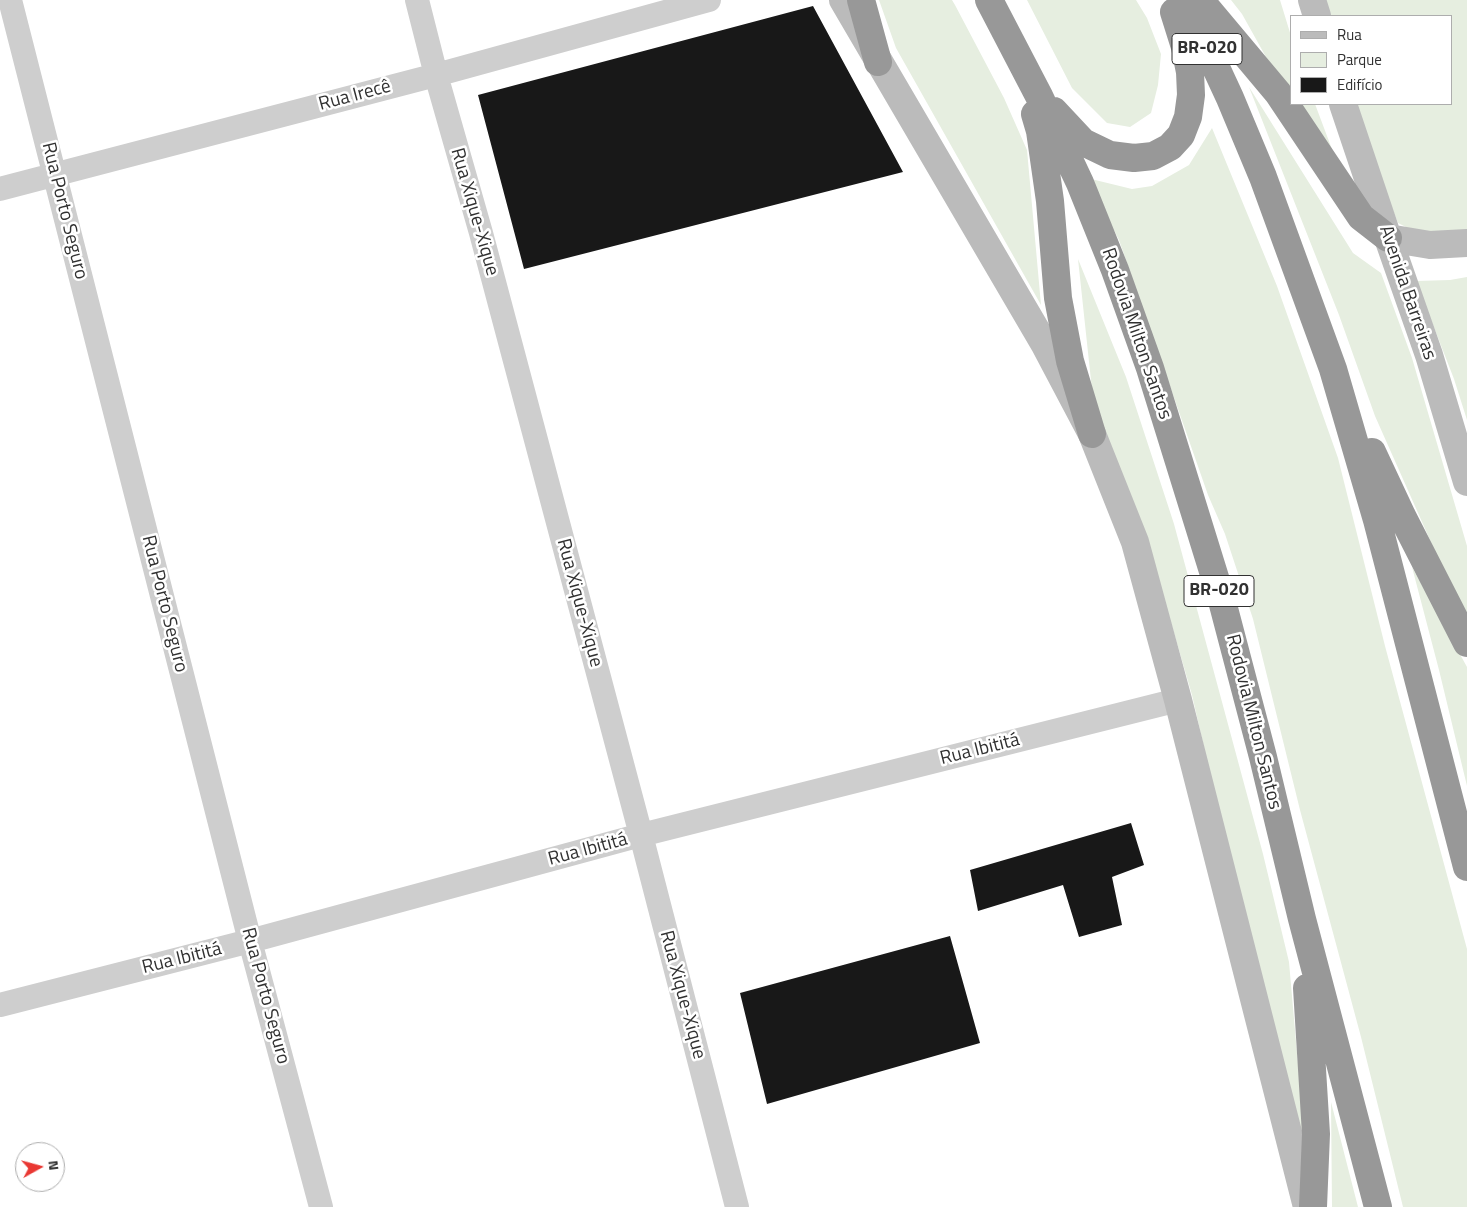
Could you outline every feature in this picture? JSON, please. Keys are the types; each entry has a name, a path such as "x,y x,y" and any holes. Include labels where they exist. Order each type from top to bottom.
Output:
{"highway":[{"path":"861,0 878,62"},
{"name":"Rodovia Milton Santos","path":"989,0 1039,96 1080,183 1115,270 1150,368 1220,597 1263,757 1302,919 1378,1207"},
{"path":"1039,96 1084,142 1110,154 1134,158 1153,156 1170,147 1181,135 1188,117 1191,95 1190,72 1185,48 1170,0"},
{"name":"BR-020","path":"1182,0 1230,98 1262,177 1333,369 1377,520 1467,866"},
{"path":"1200,0 1278,93 1361,217 1388,238"},
{"path":"1016,51 1040,131 1050,201 1058,298 1070,361 1092,434"},
{"path":"1333,369 1402,516 1467,643"},
{"path":"1302,919 1316,1134 1313,1207"}],"main road":[{"path":"843,0 1045,345 1092,434 1135,542 1178,700 1307,1207"},
{"path":"1312,0 1317,15"},
{"name":"Avenida Barreiras","path":"1343,105 1429,356 1467,482"},
{"path":"1388,238 1430,246 1467,243"}],"street":[{"name":"Rua Porto Seguro","path":"10,0 250,941 321,1207"},
{"name":"Rua Xique-Xique","path":"416,0 481,233 641,835 737,1207"},
{"name":"Rua Irecê","path":"0,188 436,75 709,0"},
{"name":"Rua Ibititá","path":"0,1005 250,941 641,835 1178,700"}],"green space":[{"path":"879,0 952,0 955,5 1004,98 1027,150 1041,305 896,48"},
{"path":"1027,0 1136,0 1147,18 1161,54 1158,85 1151,113 1130,127 1107,123 1072,88"},
{"path":"1231,0 1280,0 1290,33 1290,93 1266,57 1242,14"},
{"path":"1318,0 1467,0 1467,235 1418,233 1398,223 1381,180 1356,105 1452,105 1452,15 1321,15"},
{"path":"1249,87 1353,253 1381,273 1412,358 1467,546 1467,618 1442,567 1375,416 1339,315"},
{"path":"1299,105 1315,105 1336,160"},
{"path":"1212,128 1277,286 1338,458 1385,646 1467,949 1467,1207 1403,1207 1361,1037 1300,810 1253,619 1225,534 1208,495 1119,240 1097,197 1091,179 1132,189 1152,186 1189,165"},
{"path":"1078,259 1126,377 1174,524 1263,854 1289,962 1305,1144 1225,839 1192,695 1150,550 1093,399"},
{"path":"1467,277 1467,420 1454,379 1416,281 1450,280"},
{"path":"1412,567 1467,667 1467,786 1439,670"},
{"path":"1331,1102 1358,1207 1332,1207"}],"building":[{"path":"813,6 903,172 524,269 478,95"},
{"path":"1131,823 1144,865 1112,877 1122,925 1079,937 1063,885 978,911 970,870"},
{"path":"950,936 980,1043 767,1104 740,993"}]}
